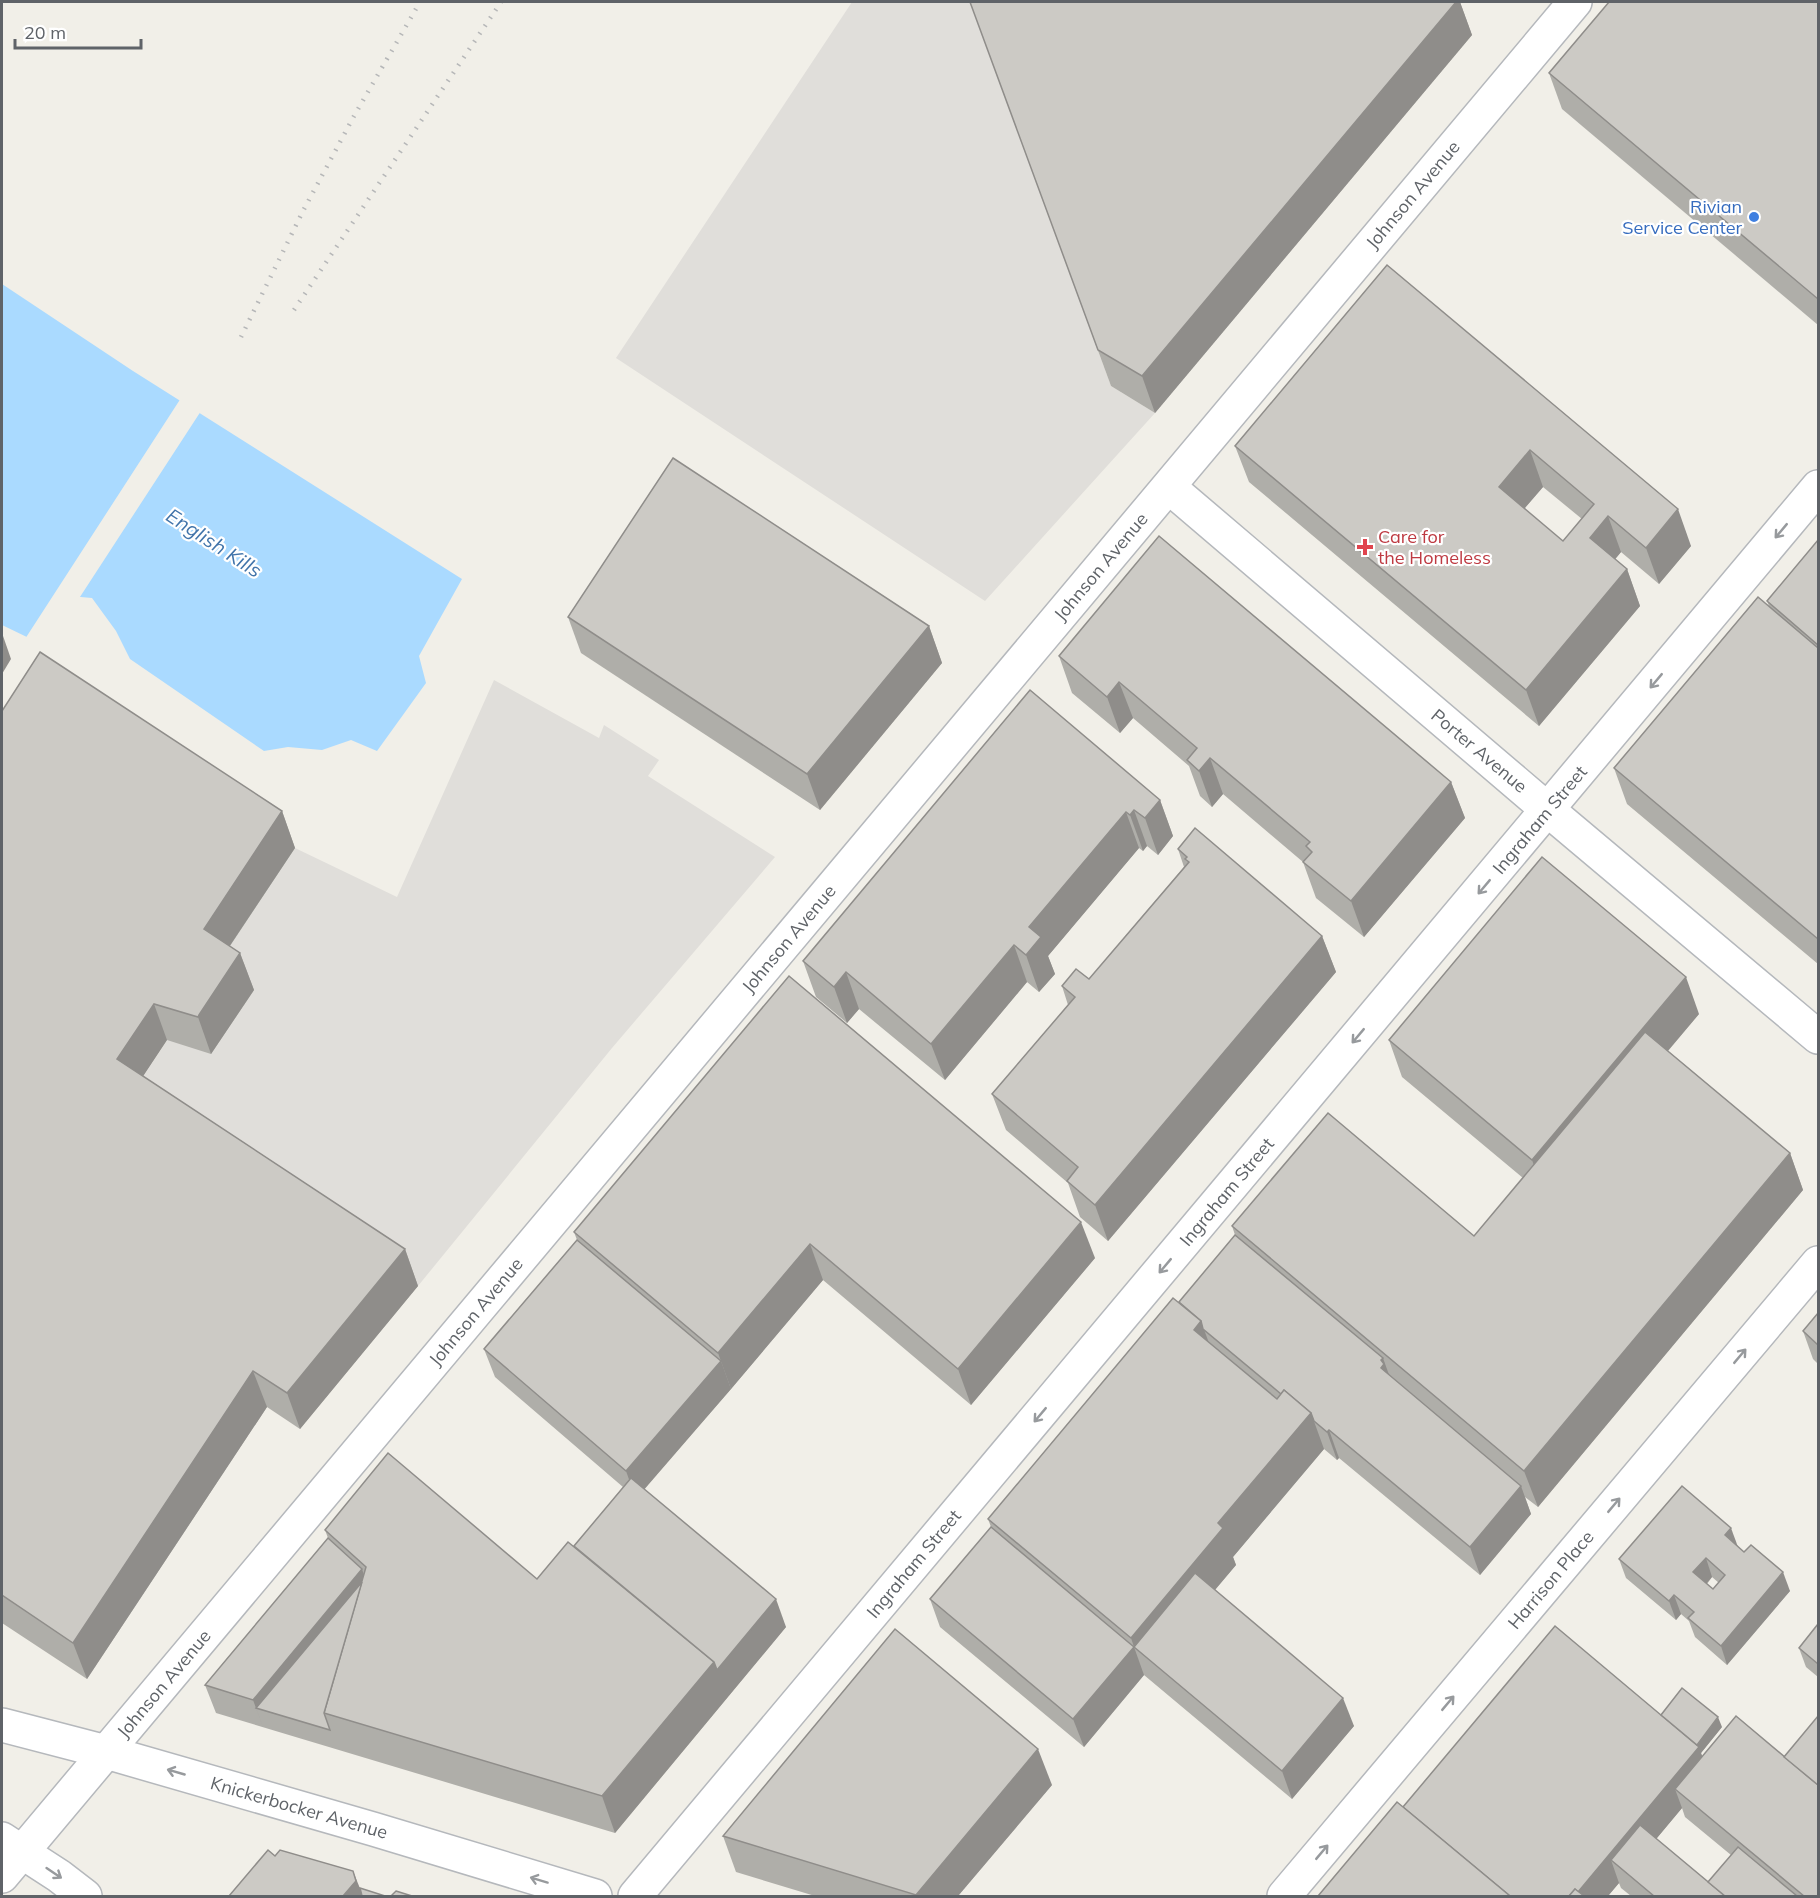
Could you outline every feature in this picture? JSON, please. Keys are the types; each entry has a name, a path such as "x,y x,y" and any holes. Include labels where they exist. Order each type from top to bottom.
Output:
{"street":[{"name":"Johnson Avenue","path":"8,1856 106,1752 1575,2"},
{"name":"Porter Avenue","path":"1169,487 1818,1037"},
{"name":"Ingraham Street","path":"635,1896 1818,487"},
{"name":"Harrison Place","path":"1284,1896 1818,1263"},
{"name":"Knickerbocker Avenue","path":"2,1725 106,1752 595,1896"},
{"path":"8,1856 59,1876 85,1896"}],"shaded area":[{"path":"852,2 970,2 1111,386 1155,413 985,601 616,358"},
{"path":"494,680 599,738 604,725 659,760 648,776 775,857 612,1048 418,1286 130,1096 295,848 397,897"}],"water":[{"name":"English Kills","path":"2,284 133,371 462,579 419,656 426,683 377,751 351,740 322,750 288,747 264,751 130,659 116,631 92,598 58,595 31,639 2,625"}],"pier":[{"path":"181,398 201,411 78,600 60,598 33,641 25,639"}],"building":[{"path":"970,2 1456,2 1142,376 1098,350"},
{"name":"Rivian Service Center","path":"1609,2 1818,3 1818,299 1549,73"},
{"path":"1387,265 1678,509 1646,548 1608,516 1590,538 1627,569 1526,690 1235,446","holes":["1530,450 1594,504 1563,541 1499,487"]},
{"path":"673,458 929,626 807,774 568,617"},
{"path":"1159,536 1451,782 1351,901 1303,862 1312,852 1306,846 1310,842 1210,758 1199,771 1187,760 1197,748 1119,682 1107,697 1059,656"},
{"path":"1818,540 1818,645 1767,601"},
{"path":"1758,597 1818,648 1818,939 1614,768"},
{"path":"40,652 282,811 204,929 240,953 198,1017 154,1004 117,1059 405,1249 287,1393 253,1371 73,1643 2,1595 2,711"},
{"path":"1030,690 1160,800 1145,818 1134,810 1130,815 1126,812 1029,927 1041,937 1026,955 1014,945 931,1044 846,972 834,987 803,961"},
{"path":"1195,828 1322,936 1095,1205 1067,1181 1078,1167 992,1094 1075,997 1062,986 1076,969 1089,979 1189,862 1178,849"},
{"path":"1542,857 1686,977 1532,1160 1389,1040"},
{"path":"789,976 1081,1222 958,1369 810,1244 718,1353 574,1232"},
{"path":"1645,1032 1790,1153 1524,1471 1232,1226 1328,1113 1474,1236"},
{"path":"1235,1235 1383,1358 1381,1360 1384,1364 1381,1368 1521,1486 1470,1547 1329,1430 1327,1432 1314,1421 1311,1413 1284,1390 1281,1394 1203,1329 1201,1321 1179,1302"},
{"path":"577,1240 721,1361 626,1471 484,1349"},
{"path":"1173,1298 1201,1321 1194,1330 1277,1399 1284,1390 1311,1413 1218,1523 1223,1528 1131,1638 988,1519"},
{"path":"1818,1313 1818,1345 1803,1331"},
{"path":"388,1453 537,1579 568,1542 714,1662 602,1796 324,1713 366,1567 325,1530"},
{"path":"631,1478 776,1599 717,1670 714,1662 574,1546"},
{"path":"1682,1486 1731,1528 1725,1535 1744,1552 1751,1545 1783,1572 1721,1646 1688,1618 1694,1612 1674,1595 1669,1601 1619,1559","holes":["1706,1558 1725,1575 1713,1589 1693,1572"]},
{"path":"991,1527 1134,1647 1073,1719 930,1599"},
{"path":"328,1538 362,1569 253,1700 205,1685"},
{"path":"1195,1573 1343,1698 1282,1771 1134,1647"},
{"path":"362,1582 324,1713 330,1730 256,1708"},
{"path":"1818,1624 1818,1664 1799,1648"},
{"path":"1555,1626 1699,1747 1578,1892 1575,1889 1569,1896 1510,1896 1403,1807"},
{"path":"895,1629 1038,1749 916,1895 723,1836"},
{"path":"1682,1688 1718,1717 1697,1745 1661,1715"},
{"path":"1736,1716 1818,1785 1818,1896 1804,1896 1675,1789"},
{"path":"1818,1716 1818,1785 1784,1757"},
{"path":"1397,1802 1510,1896 1318,1896"},
{"path":"1640,1825 1725,1896 1654,1896 1611,1860"},
{"path":"1738,1847 1797,1896 1725,1896 1708,1882"},
{"path":"268,1850 275,1856 280,1850 353,1871 356,1881 343,1896 229,1896"},
{"path":"360,1888 385,1896 362,1896"},
{"path":"1575,1889 1584,1896 1569,1896"},
{"path":"396,1891 412,1896 391,1896"}],"railway":[{"path":"241,337 303,211 354,116 420,2"},
{"path":"294,310 501,2"}],"place":[{"name":"Rivian Service Center","path":"1754,217"},
{"name":"Care for the Homeless","path":"1365,547"}]}
